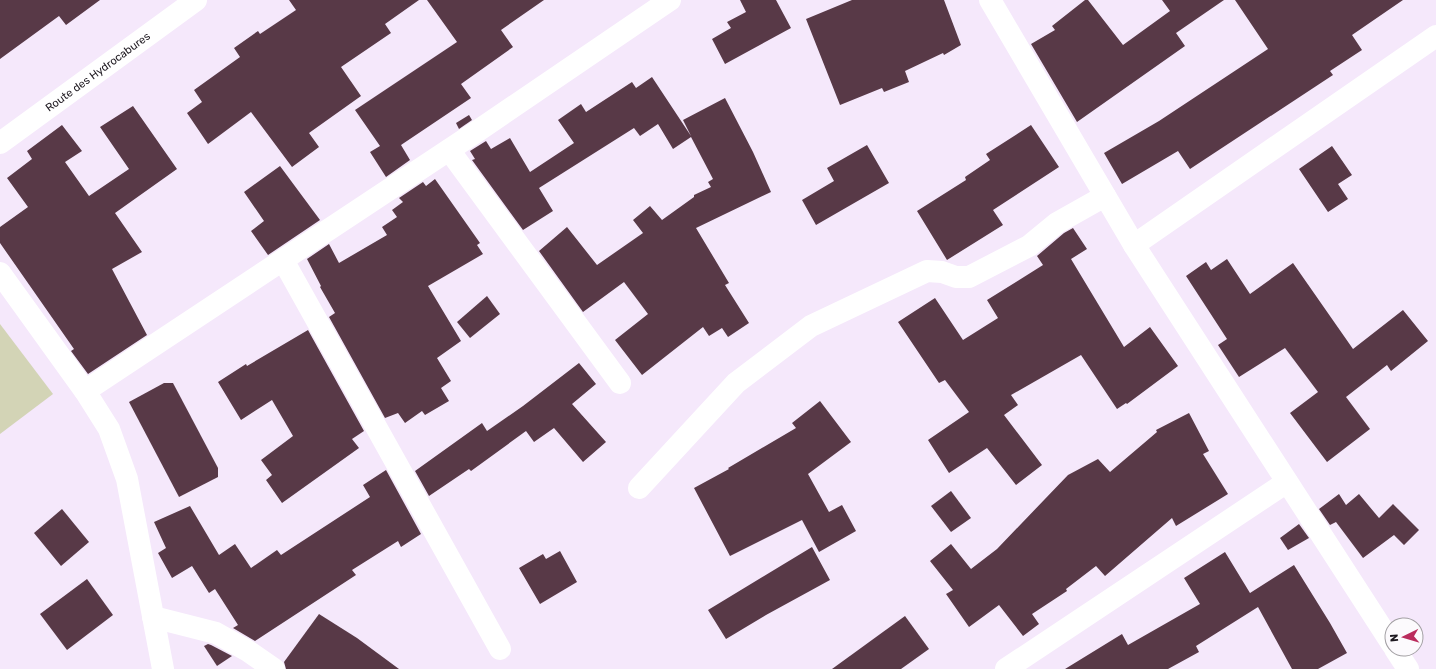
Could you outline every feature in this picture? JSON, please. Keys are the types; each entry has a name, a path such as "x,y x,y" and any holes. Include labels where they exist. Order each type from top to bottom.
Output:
{"street":[{"name":"Route des Hydrocabures","path":"0,143 196,0"},
{"path":"85,391 449,150 670,0"},
{"path":"990,0 1134,245 1384,632"},
{"path":"1134,245 1436,36"},
{"path":"449,150 620,383"},
{"path":"638,488 736,383 811,326 926,271 942,272 956,277 968,277 1029,246 1057,223 1105,196"},
{"path":"283,260 500,649"},
{"path":"0,273 85,391 109,429 127,479 163,669"},
{"path":"1006,669 1287,482"},
{"path":"153,617 216,633 248,651 274,669"},
{"path":"1400,657 1408,669"}],"green space":[{"path":"0,324 53,394 0,434"}],"building":[{"path":"0,0 100,0 66,25 59,16 0,59"},
{"path":"289,0 419,0 385,24 391,33 341,67 361,96 309,133 319,147 292,167 251,112 208,144 187,113 202,102 194,90 240,57 234,48 258,31 260,34 296,10"},
{"path":"427,0 544,0 501,30 513,47 461,84 471,98 401,145 410,160 386,177 370,152 380,146 355,110 457,42"},
{"path":"740,0 776,0 791,28 725,64 712,39 731,28 727,22 746,12"},
{"path":"852,0 944,0 961,45 944,55 943,53 905,71 909,82 884,92 882,88 840,105 806,19"},
{"path":"1085,0 1088,0 1123,45 1170,11 1162,0 1224,0 1176,33 1185,46 1077,122 1031,44 1055,30 1052,26"},
{"path":"1235,0 1403,0 1352,35 1362,50 1330,71 1333,75 1190,169 1178,151 1122,184 1104,153 1159,121 1268,49"},
{"path":"652,77 691,136 683,120 725,98 753,152 771,192 696,228 729,283 725,285 749,323 728,337 722,328 709,336 703,327 642,375 615,340 648,314 624,282 583,312 539,251 567,227 597,265 643,233 633,220 650,206 662,220 694,197 694,195 711,187 708,182 713,179 691,137 673,149 658,124 640,136 634,128 539,188 553,211 523,230 472,160 475,159 470,151 486,141 491,149 510,138 530,172 574,143 558,120 581,104 586,112 632,82 636,88"},
{"path":"133,106 177,169 115,213 142,252 112,269 147,335 88,374 71,351 74,349 0,243 0,227 28,207 7,178 32,159 27,151 62,125 82,151 65,162 89,196 129,169 100,127"},
{"path":"469,115 472,120 459,129 456,123"},
{"path":"1031,125 1059,167 993,210 1003,225 947,260 917,211 966,180 965,177 990,160 986,154"},
{"path":"867,145 889,183 816,225 802,200 834,181 827,168"},
{"path":"1332,146 1352,175 1338,184 1348,199 1328,212 1299,169"},
{"path":"280,166 320,220 268,255 251,231 264,221 244,192"},
{"path":"435,179 480,243 477,245 483,254 428,286 461,341 437,358 451,381 441,388 449,401 425,415 422,411 405,423 398,413 385,418 329,317 335,313 320,287 321,286 307,259 329,244 339,263 387,235 382,227 397,217 392,210 403,202 399,198 423,182 426,186"},
{"path":"1073,228 1087,249 1071,259 1124,347 1150,327 1178,366 1127,404 1126,403 1117,409 1081,355 1011,395 1018,405 1004,415 1042,465 1016,485 987,448 949,473 928,440 969,412 945,380 939,383 898,322 935,298 963,340 998,318 987,300 1043,265 1037,256 1064,233"},
{"path":"1227,259 1250,294 1293,263 1353,349 1403,310 1428,341 1391,371 1387,365 1346,397 1370,429 1327,462 1290,413 1318,392 1285,348 1239,377 1218,345 1227,339 1186,276 1206,262 1211,270"},
{"path":"487,296 500,314 470,338 457,322"},
{"path":"308,330 364,431 352,439 359,448 282,503 266,480 272,475 261,460 293,436 272,400 241,420 218,382 246,364 247,366"},
{"path":"579,363 596,384 572,404 606,442 583,462 554,428 534,442 526,431 471,471 469,469 429,496 415,471 482,423 487,431 523,406"},
{"path":"164,383 173,383 218,468 218,477 179,497 129,402"},
{"path":"820,401 851,442 808,474 829,512 842,505 856,531 819,552 802,520 730,556 694,488 729,469 728,468 796,428 792,423"},
{"path":"1189,413 1209,451 1203,454 1228,494 1176,526 1172,518 1105,576 1096,566 1066,589 1067,591 1032,614 1039,624 1023,636 999,605 969,627 946,594 953,590 930,561 951,544 971,569 997,549 1068,475 1098,459 1110,472 1157,432 1156,430"},
{"path":"386,470 421,534 401,547 398,541 352,570 356,575 255,641 233,628 238,625 215,589 209,593 192,566 172,578 158,553 166,548 154,522 190,506 219,555 235,544 251,568 277,550 281,555 370,497 363,485"},
{"path":"951,491 971,518 951,532 931,506"},
{"path":"1339,494 1346,505 1359,494 1379,518 1393,504 1419,530 1404,545 1394,535 1363,558 1336,522 1330,525 1319,509"},
{"path":"62,509 89,542 61,566 34,533"},
{"path":"1299,524 1309,538 1288,550 1280,538"},
{"path":"812,547 830,580 726,639 708,610"},
{"path":"560,551 577,582 540,604 519,568 543,554 546,559"},
{"path":"1225,552 1250,593 1294,565 1347,653 1318,669 1292,669 1258,607 1196,646 1199,652 1168,669 1065,669 1122,634 1128,645 1200,604 1184,578"},
{"path":"87,579 113,615 67,650 40,614"},
{"path":"319,614 357,638 399,669 286,669 284,662"},
{"path":"905,616 929,649 901,669 832,669"},
{"path":"208,644 232,656 217,666 204,646"}]}
